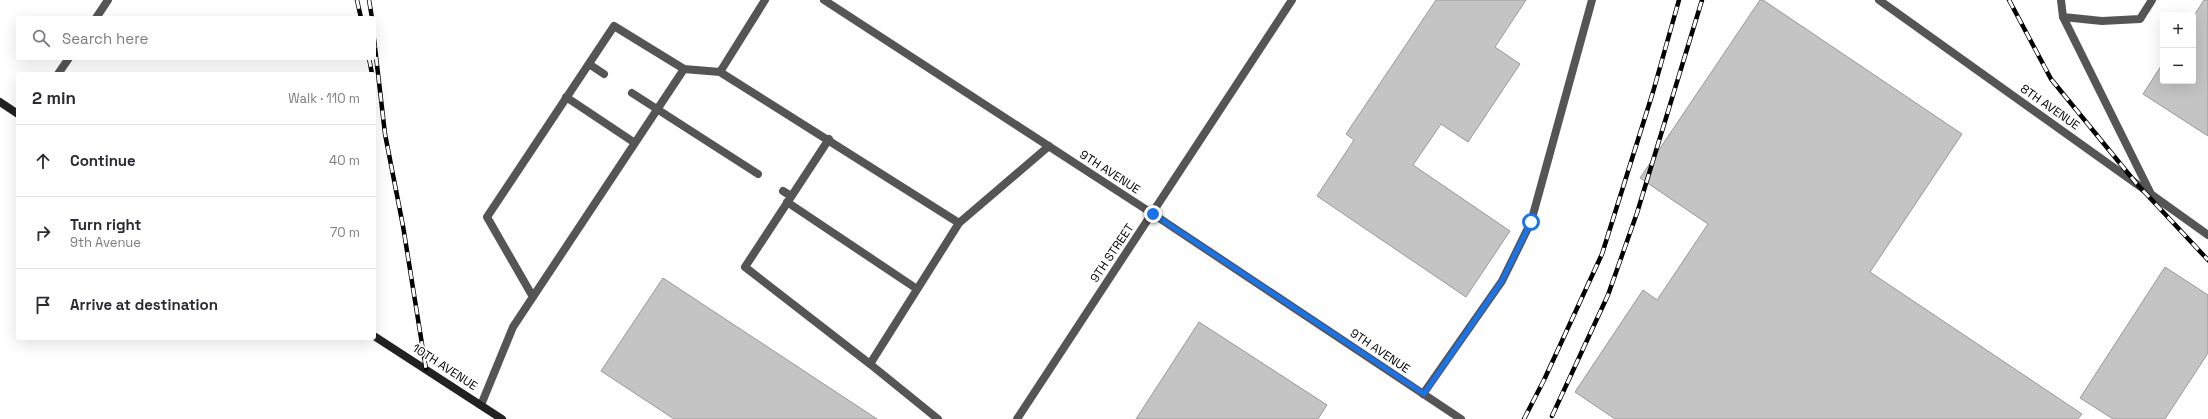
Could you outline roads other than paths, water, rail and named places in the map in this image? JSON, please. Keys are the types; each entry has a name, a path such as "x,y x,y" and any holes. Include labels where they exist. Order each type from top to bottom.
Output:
{"main road":[{"path":"0,102 16,113"},
{"name":"10TH AVENUE","path":"376,337 502,419"}],"street":[{"path":"97,16 108,0"},
{"path":"720,72 765,0"},
{"name":"9TH AVENUE","path":"824,0 1153,214 1462,419"},
{"name":"9TH STREET","path":"1017,419 1153,214 1292,0"},
{"path":"1424,394 1502,281 1531,222 1592,0"},
{"name":"8TH AVENUE","path":"1879,0 2208,235"},
{"path":"2063,17 2102,21 2140,19 2152,0"},
{"path":"2063,2 2063,17 2151,194"},
{"path":"533,297 487,217 614,26 684,69 720,72 829,139 959,223"},
{"path":"59,72 68,60"},
{"path":"589,64 604,74"},
{"path":"481,405 513,327 684,69"},
{"path":"632,93 758,174"},
{"path":"566,97 635,143"},
{"path":"829,139 745,267 938,419"},
{"path":"870,364 959,223 1049,146"},
{"path":"783,191 789,199 917,289"}],"railway":[{"path":"357,0 361,16"},
{"path":"369,0 372,16"},
{"path":"1524,419 1544,380 1602,254 1653,92 1679,0"},
{"path":"1552,416 1608,295 1637,213 1702,0"},
{"path":"2009,0 2051,79 2136,183 2208,260"},
{"path":"376,56 385,134 403,226 426,369"},
{"path":"369,60 372,72"}]}
